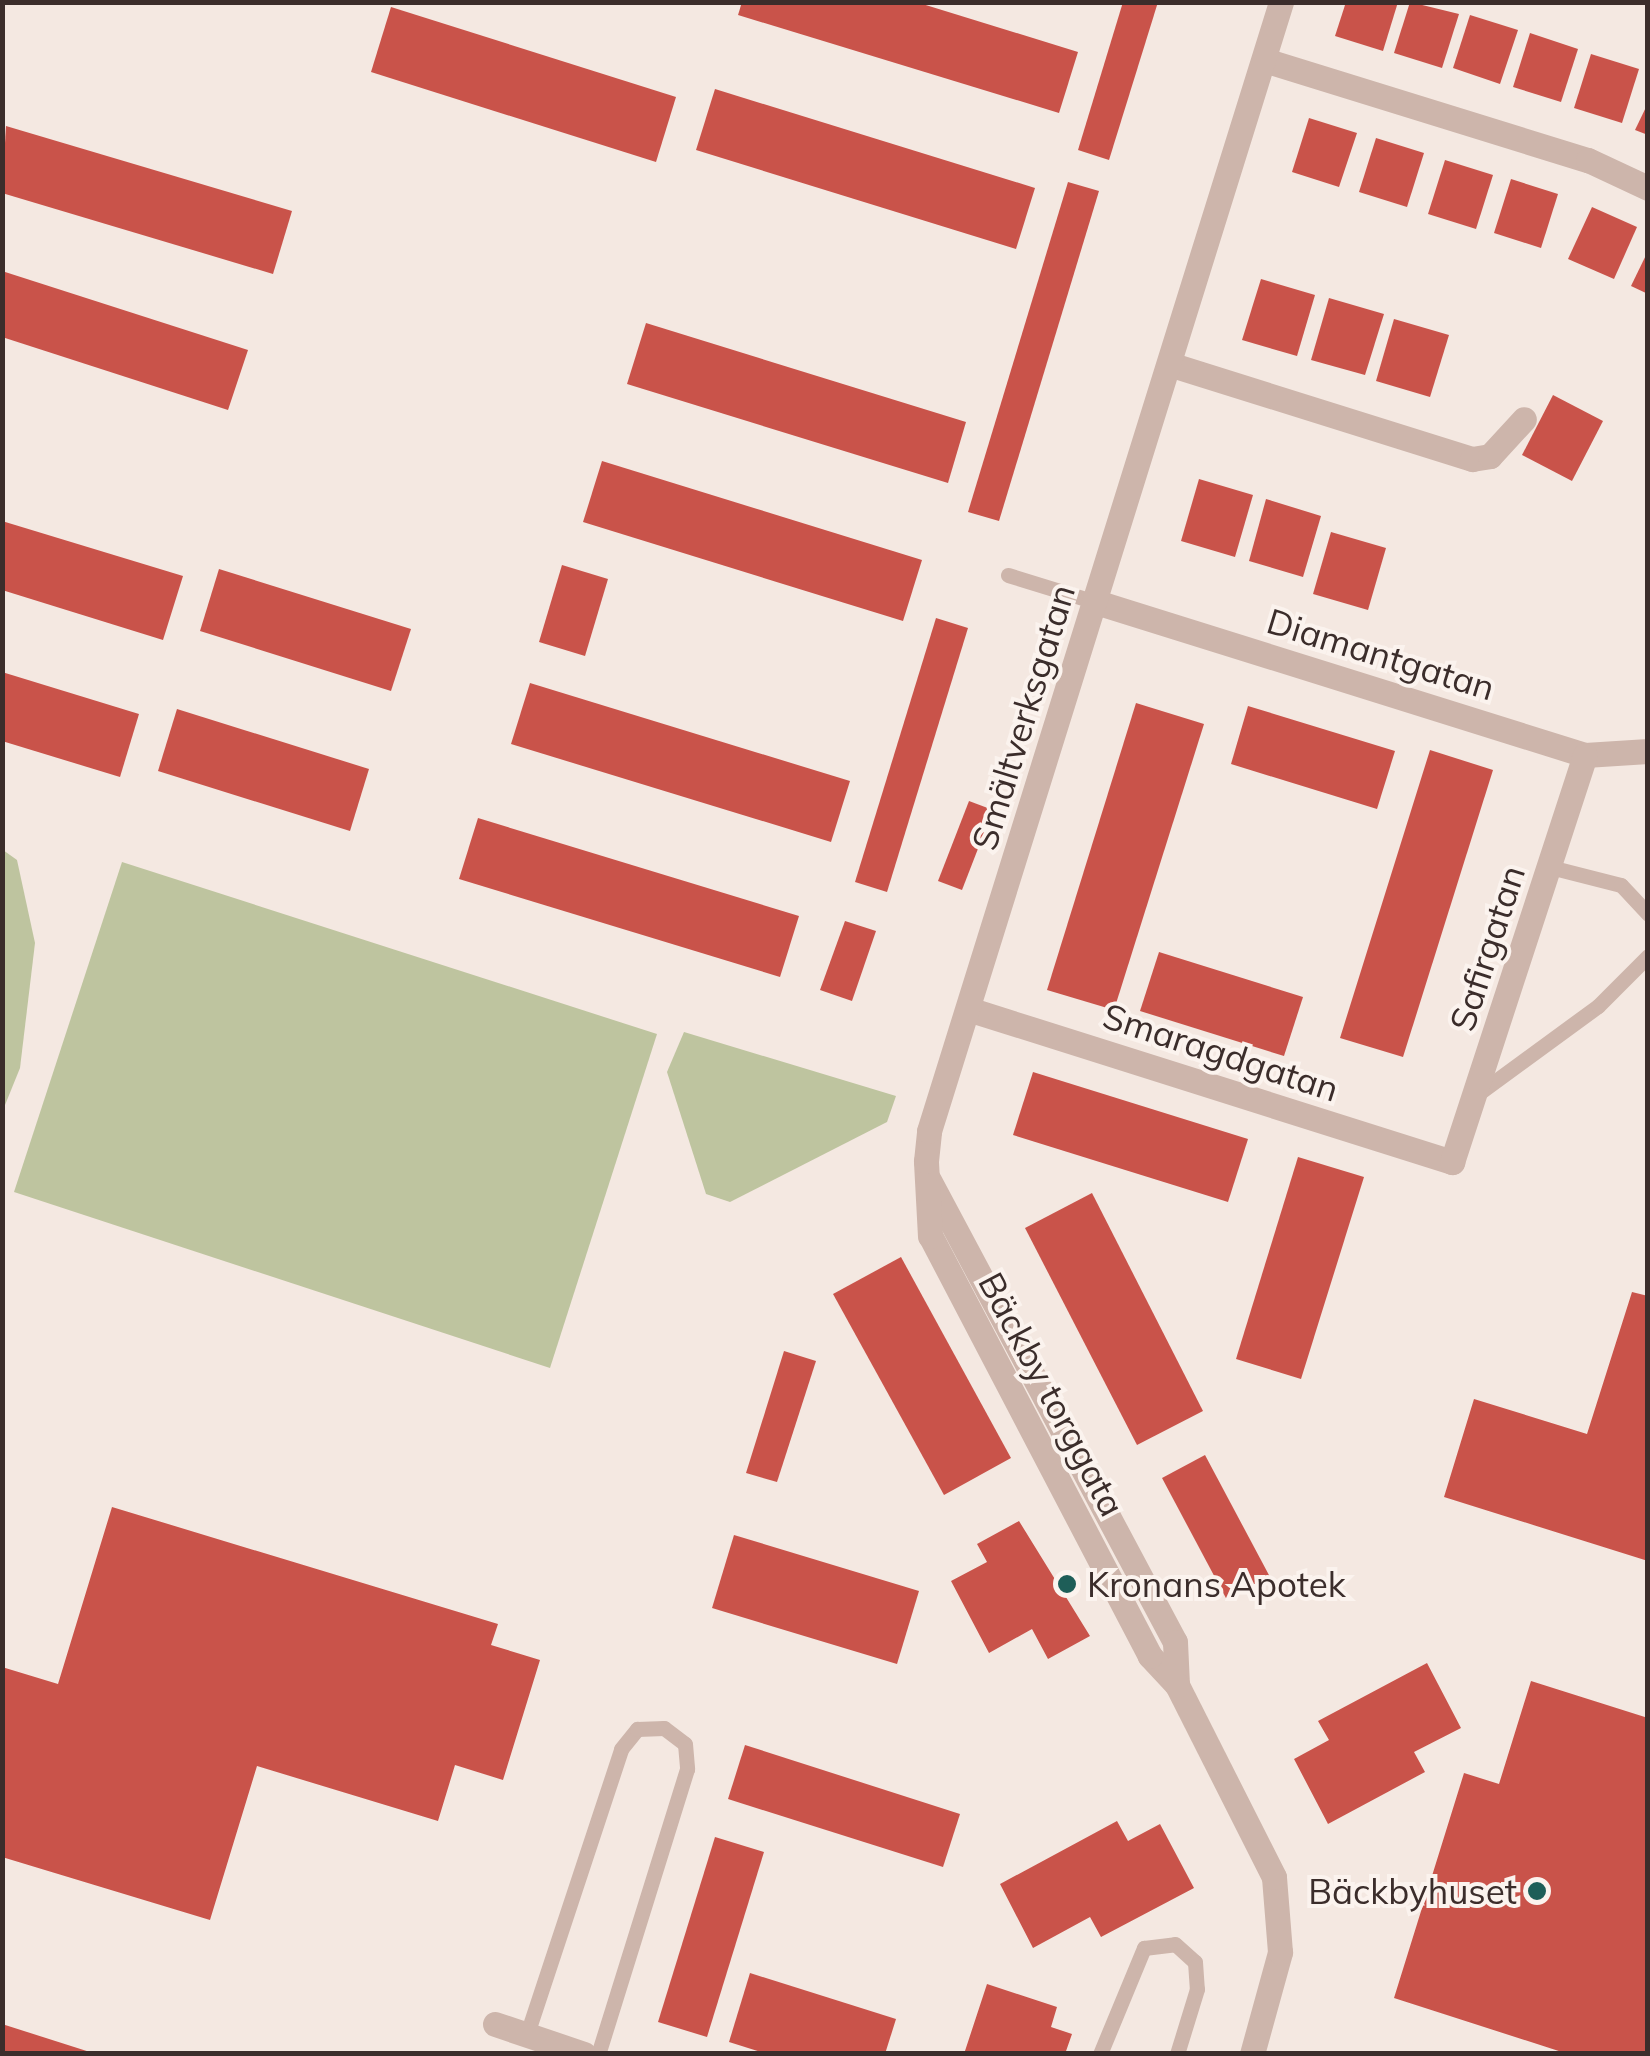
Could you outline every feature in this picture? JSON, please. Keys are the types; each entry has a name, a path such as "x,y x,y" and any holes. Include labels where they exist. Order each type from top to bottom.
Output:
{"street":[{"name":"Smältverksgatan","path":"942,1092 1281,2"},
{"path":"1264,60 1588,160 1648,188"},
{"path":"1169,364 1472,459 1490,456 1524,419"},
{"name":"Diamantgatan","path":"1096,602 1585,755 1648,751"},
{"name":"Safirgatan","path":"1452,1162 1585,755"},
{"name":"Smaragdgatan","path":"968,1009 1452,1162"},
{"name":"Bäckby torggata","path":"942,1092 930,1132 930,1236 1150,1656 1176,1685 1274,1878 1280,1952 1252,2054"},
{"path":"495,2024 584,2054"}],"lane":[{"path":"1008,575 1096,602"},
{"path":"1550,867 1622,885 1648,914"},
{"path":"1475,1096 1598,1006 1648,956"},
{"path":"527,2034 621,1749 638,1729 664,1728 684,1744 686,1770 598,2054"},
{"path":"1100,2054 1144,1948 1175,1944 1195,1962 1197,1989 1176,2054"}],"green space":[{"path":"3,850 17,860 35,943 20,1068 3,1110"},
{"path":"122,862 657,1034 550,1368 14,1192"},
{"path":"684,1032 896,1096 887,1122 730,1202 706,1194 667,1072"}],"building":[{"path":"742,2 916,2 1078,52 1059,113 738,15"},
{"path":"1123,2 1158,2 1109,160 1078,150"},
{"path":"1346,2 1398,2 1383,51 1335,36"},
{"path":"1410,2 1459,14 1442,68 1394,53"},
{"path":"391,7 676,97 656,162 371,72"},
{"path":"1470,15 1518,30 1500,84 1453,68"},
{"path":"1530,33 1578,49 1561,102 1513,87"},
{"path":"1591,54 1639,69 1622,123 1574,108"},
{"path":"715,89 1035,188 1016,249 696,150"},
{"path":"1648,103 1648,135 1635,130"},
{"path":"1309,118 1357,133 1339,187 1292,172"},
{"path":"6,126 292,211 273,274 2,193"},
{"path":"1376,138 1424,153 1407,207 1359,192"},
{"path":"1445,160 1493,175 1476,229 1428,214"},
{"path":"1511,179 1558,194 1541,248 1494,233"},
{"path":"1068,182 1099,191 999,521 968,512"},
{"path":"1592,207 1637,227 1614,279 1568,259"},
{"path":"1648,251 1648,294 1631,286"},
{"path":"2,271 248,350 228,410 2,337"},
{"path":"1261,279 1315,295 1297,356 1242,340"},
{"path":"1329,298 1384,314 1365,375 1311,360"},
{"path":"1394,319 1449,335 1430,397 1376,381"},
{"path":"646,323 966,422 948,483 627,384"},
{"path":"1553,395 1603,421 1572,481 1522,455"},
{"path":"602,461 922,560 903,621 583,522"},
{"path":"1199,479 1253,495 1235,557 1181,541"},
{"path":"1266,499 1321,516 1303,577 1249,561"},
{"path":"2,521 183,576 163,640 2,590"},
{"path":"1331,532 1386,548 1368,610 1313,594"},
{"path":"562,565 608,579 585,656 539,642"},
{"path":"219,569 411,629 391,691 200,631"},
{"path":"936,618 968,628 887,892 855,882"},
{"path":"2,672 139,714 120,777 2,741"},
{"path":"530,683 850,781 831,842 511,744"},
{"path":"1136,703 1204,724 1114,1010 1047,990"},
{"path":"1248,706 1395,751 1377,809 1231,764"},
{"path":"177,709 369,769 350,831 158,771"},
{"path":"1430,750 1493,770 1403,1057 1340,1038"},
{"path":"969,801 993,810 962,890 938,881"},
{"path":"478,818 799,916 780,977 459,879"},
{"path":"845,921 876,931 852,1001 820,990"},
{"path":"1159,952 1303,997 1284,1056 1140,1011"},
{"path":"1033,1072 1248,1139 1228,1202 1013,1135"},
{"path":"1298,1157 1364,1177 1301,1379 1236,1359"},
{"path":"1092,1193 1203,1411 1137,1445 1025,1228"},
{"path":"901,1257 1011,1458 944,1495 833,1294"},
{"path":"1632,1292 1648,1296 1648,1561 1444,1497 1474,1399 1587,1434"},
{"path":"784,1351 816,1361 777,1482 746,1473"},
{"path":"1205,1455 1270,1577 1227,1600 1162,1478"},
{"path":"112,1507 498,1624 491,1645 540,1660 503,1780 455,1765 438,1821 257,1766 210,1920 2,1857 2,1667 58,1684"},
{"path":"1019,1521 1090,1636 1048,1659 1032,1629 989,1653 951,1581 987,1562 977,1544"},
{"path":"734,1535 919,1591 897,1664 712,1608"},
{"path":"1427,1663 1461,1728 1414,1752 1425,1772 1328,1824 1294,1759 1329,1740 1318,1721"},
{"name":"Bäckbyhuset","path":"1531,1681 1648,1718 1648,2054 1568,2054 1394,1998 1464,1773 1499,1784"},
{"path":"745,1745 960,1814 943,1867 728,1799"},
{"path":"1117,1821 1128,1841 1160,1824 1194,1888 1101,1937 1090,1917 1033,1948 1000,1884"},
{"path":"715,1837 764,1852 707,2037 658,2022"},
{"path":"750,1973 896,2019 885,2054 767,2054 729,2042"},
{"path":"987,1984 1057,2007 1051,2027 1072,2034 1065,2054 964,2054"},
{"path":"2,2024 93,2053 93,2054 2,2054"}],"place":[{"name":"Kronans Apotek","path":"1067,1584"},
{"name":"Bäckbyhuset","path":"1537,1891"}]}
